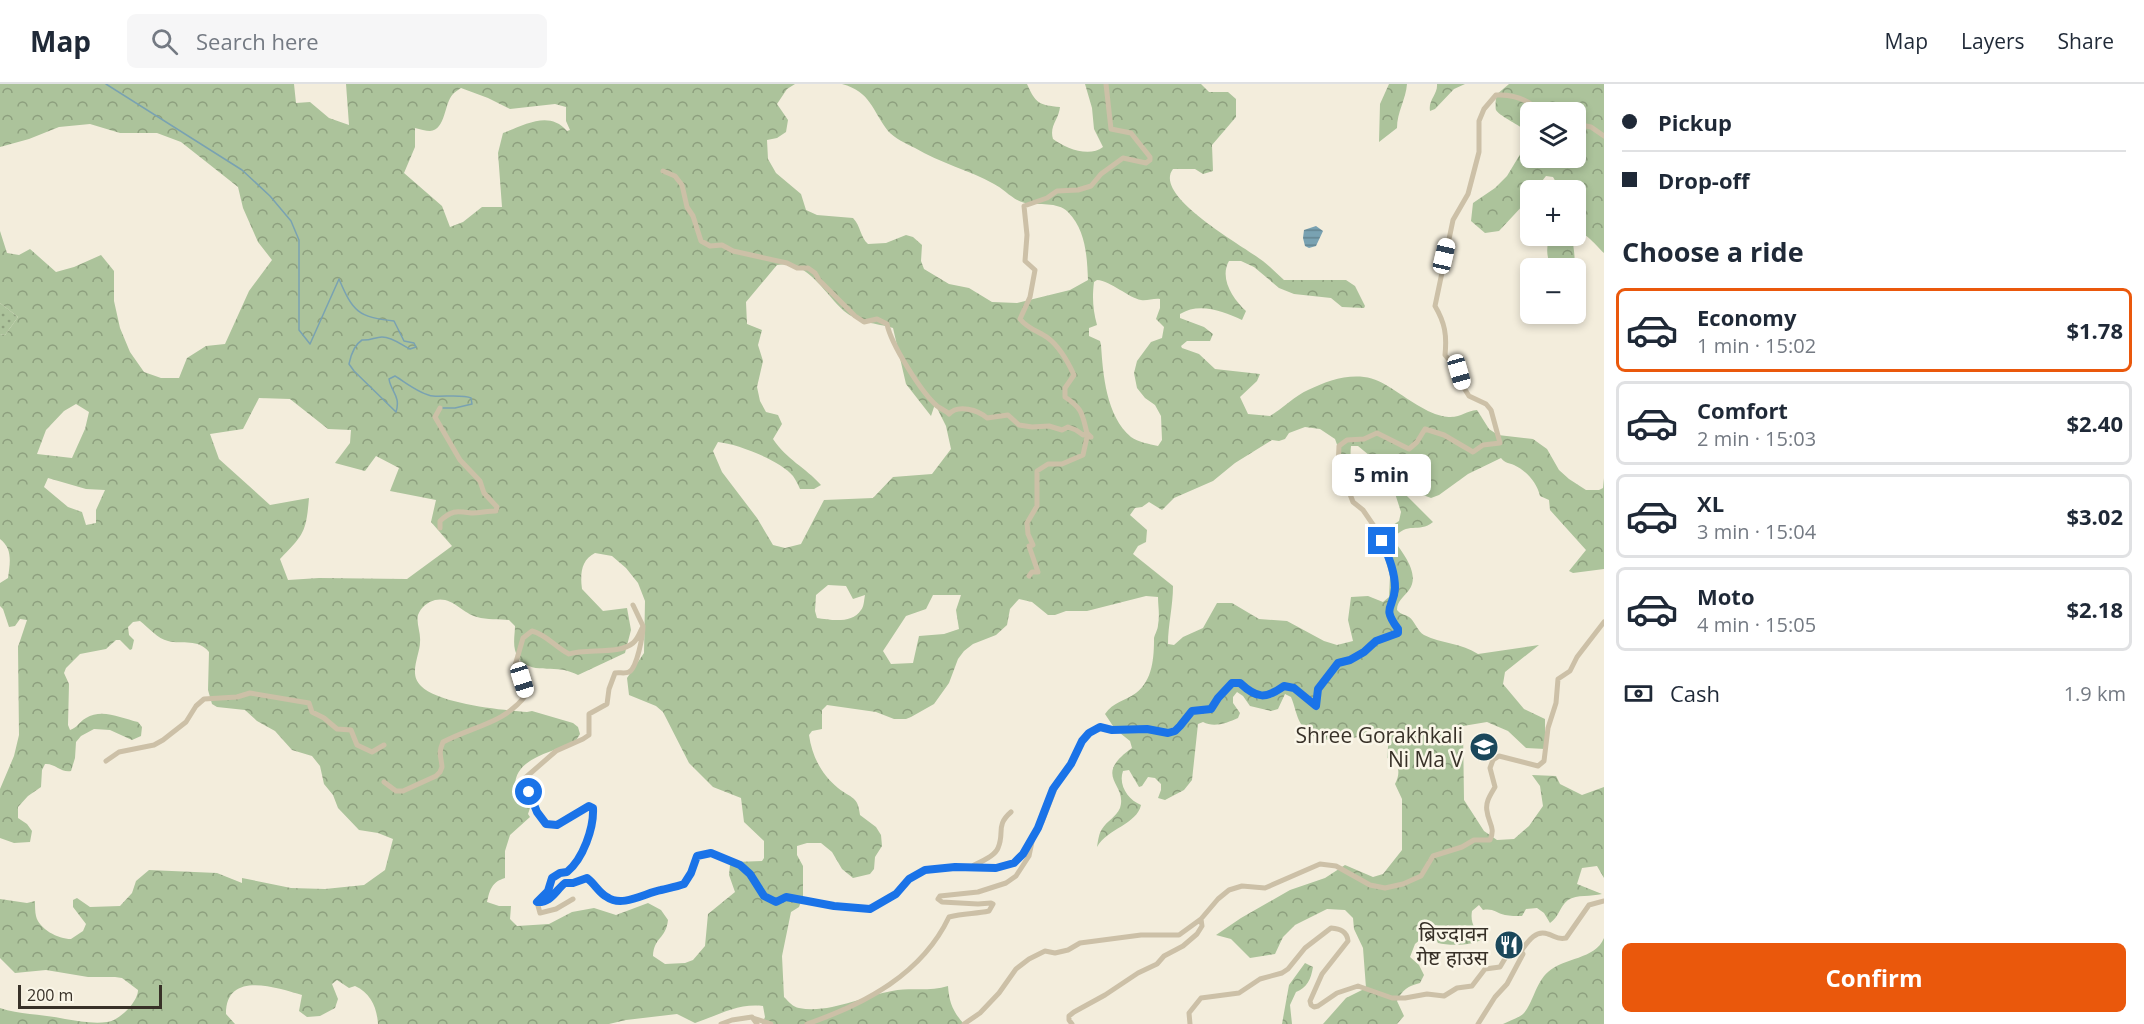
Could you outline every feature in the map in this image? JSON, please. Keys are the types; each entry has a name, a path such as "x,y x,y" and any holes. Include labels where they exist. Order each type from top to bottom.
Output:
{"street":[{"path":"1029,576 1032,572 1038,572 1029,546 1033,544 1026,523 1036,506 1036,471 1048,464 1062,464 1083,455 1087,437 1091,437 1087,433 1083,413 1078,406 1065,397 1065,388 1074,375 1069,363 1049,339 1025,326 1020,319 1030,297 1035,270 1025,261 1027,235 1024,206 1047,198 1056,191 1078,190 1091,186 1101,174 1124,158 1146,163 1150,160 1131,133 1111,129 1106,84"},
{"path":"537,902 551,898 565,883 587,878 605,897 613,900 643,897 658,890 684,884 697,856 711,853 740,865 750,874 764,896 776,902 786,897 834,906 870,909 896,894 909,879 925,870 996,868 1014,863 1023,854 1033,837 1058,781 1071,764 1082,741 1089,733 1100,727 1112,730 1147,729 1168,733 1175,731 1192,711 1211,709 1232,683 1240,683 1248,690 1269,697 1284,686 1294,688 1316,706 1318,689 1338,663 1350,660 1364,652 1376,641 1398,633 1389,607 1395,590 1394,572 1376,529 1363,510 1353,502 1338,466 1339,446 1347,440 1364,439 1377,433 1409,449 1417,442 1425,429 1444,435 1473,452 1483,445 1500,443 1491,410 1486,404 1469,396 1459,372 1445,355 1447,338 1444,321 1435,306 1453,220 1468,194 1479,152 1479,121 1484,109 1496,95 1508,94 1527,102"},
{"path":"1586,126 1604,136"},
{"path":"663,171 675,176 682,185 687,207 693,216 701,241 710,246 722,245 734,251 772,261 787,262 797,268 808,268 855,316 864,322 876,319 887,324 889,335 911,372 937,406 949,414 953,409 959,408 979,411 987,418 1004,414 1019,425 1049,426 1062,430 1068,428 1083,435 1087,433"},
{"path":"440,408 435,417 460,460 480,480 484,493 497,507 496,511 472,513 460,510 447,514 440,521 440,528"},
{"path":"537,902 548,891 552,878 567,872 578,861 592,819 593,808 589,806 557,825 546,824 537,812 524,783 525,778 556,751 589,735 589,714 607,704 609,689 615,674 629,672 634,668 643,636 643,626 633,605"},
{"path":"964,1024 980,1013 999,993 1016,969 1045,951 1055,953 1068,950 1080,943 1141,935 1179,935 1201,919 1229,890 1242,886 1265,888 1320,864 1336,866 1370,885 1385,888 1403,885 1421,876 1432,856 1462,847 1473,840 1490,840 1491,822 1486,810 1495,787 1490,768 1493,760 1499,756 1538,766 1544,761 1548,728 1556,703 1558,679 1570,671 1577,657 1604,622"},
{"path":"384,782 396,791 403,791 436,776 442,766 439,759 443,742 494,722 522,701 526,695 522,680 514,669 523,638 532,631 544,634 559,649 569,654 579,651 602,651 633,644 643,626"},
{"path":"106,761 119,752 154,745 163,740 186,722 196,706 204,699 237,697 250,693 309,703 312,712 337,729 351,730 357,745 372,752 384,745"},
{"path":"969,867 994,854 999,848 1001,823 1011,812"},
{"path":"807,1024 882,992 902,977 919,962 942,934 949,917 967,912 989,911 993,904 991,903 942,902 938,899 940,896 978,892 992,886 1006,884 1024,866 1029,856 1033,837"},
{"path":"537,902 540,912 549,912 573,899"},
{"path":"1478,1024 1511,978 1523,954 1521,951 1531,937 1537,934 1549,934 1554,938 1566,938 1589,905 1604,901"},
{"path":"1072,1024 1069,1016 1074,1012 1157,964 1164,956 1183,946 1197,934 1202,926 1201,919"},
{"path":"1190,1024 1189,1013 1201,998 1239,993 1260,979 1282,973 1305,948 1331,928 1342,931 1348,941 1322,974 1310,1000 1314,1007 1337,993 1358,986 1392,998 1427,994 1444,996 1457,988 1472,986 1485,969 1500,967 1510,950 1521,951"},
{"path":"721,1024 752,1017 771,1024"},
{"path":"752,1017 757,1024"}],"green space":[{"path":"0,84 294,84 296,103 310,102 329,118 349,125 346,84 795,84 787,89 777,104 788,120 786,132 777,138 767,140 768,159 776,173 801,194 806,210 817,215 853,218 868,244 886,243 906,235 913,237 922,245 921,261 924,269 949,284 969,288 992,302 1017,303 1070,290 1088,280 1082,235 1074,219 1059,206 1021,202 998,186 901,141 888,131 865,97 852,87 842,84 1027,84 1036,100 1060,107 1052,130 1053,139 1064,146 1084,152 1103,147 1094,129 1092,108 1085,84 1201,84 1209,92 1228,92 1236,99 1236,117 1212,145 1213,171 1203,174 1195,169 1173,169 1170,180 1175,192 1202,219 1263,261 1284,280 1346,280 1355,286 1365,306 1364,308 1342,307 1331,298 1294,294 1279,288 1254,267 1241,261 1229,261 1226,268 1227,281 1236,301 1246,311 1242,320 1211,309 1187,310 1180,314 1180,318 1204,327 1213,334 1210,341 1187,341 1181,346 1182,348 1199,354 1215,369 1260,374 1257,381 1240,397 1248,414 1270,416 1299,395 1317,386 1347,377 1367,377 1377,380 1435,414 1453,417 1477,410 1489,429 1498,435 1533,439 1547,449 1559,470 1586,490 1603,488 1604,478 1604,569 1573,573 1569,571 1586,550 1550,510 1549,500 1540,496 1531,478 1501,458 1468,474 1439,495 1431,498 1407,489 1406,495 1433,522 1423,527 1403,530 1393,539 1409,563 1413,577 1412,584 1399,602 1397,610 1411,619 1424,635 1478,654 1539,645 1505,672 1503,684 1524,709 1545,719 1545,749 1526,748 1508,731 1487,722 1463,726 1464,800 1484,831 1497,840 1514,839 1529,826 1543,806 1540,786 1532,775 1556,776 1560,784 1582,795 1604,787 1604,878 1597,866 1582,868 1577,884 1602,894 1568,900 1550,923 1544,913 1537,908 1526,909 1522,916 1513,916 1483,910 1479,905 1472,911 1472,919 1483,938 1479,941 1462,945 1438,943 1430,931 1415,944 1410,957 1419,965 1424,975 1420,983 1406,989 1399,997 1397,1001 1404,1016 1397,1024 1323,1024 1346,998 1366,988 1363,948 1354,929 1353,918 1345,910 1327,909 1295,925 1283,937 1275,954 1250,958 1231,939 1216,935 1290,890 1325,878 1345,865 1373,877 1383,874 1402,850 1402,799 1395,784 1398,773 1397,764 1387,758 1389,737 1379,728 1367,730 1365,736 1339,740 1321,739 1306,731 1301,724 1291,697 1285,694 1278,709 1271,711 1250,706 1237,692 1233,697 1233,703 1240,713 1238,718 1220,724 1212,725 1203,722 1198,724 1192,780 1184,790 1165,800 1158,798 1161,784 1155,778 1148,777 1139,787 1129,770 1123,771 1122,782 1125,791 1132,800 1141,805 1134,817 1097,847 1101,831 1120,808 1121,799 1112,773 1114,766 1132,748 1130,741 1115,729 1105,714 1115,704 1136,693 1146,682 1153,660 1154,638 1159,621 1158,597 1146,596 1087,611 1066,611 1055,615 1048,615 1032,602 1019,599 1010,609 1007,625 996,635 973,644 964,651 958,659 949,683 934,704 906,719 894,719 876,712 827,705 822,710 822,729 812,731 809,735 812,750 822,771 832,783 856,801 860,815 876,827 881,835 882,846 875,857 874,869 870,874 853,878 842,869 832,852 821,843 797,846 797,855 803,866 803,896 799,907 791,912 782,956 784,997 797,1007 822,1009 881,993 948,986 952,1007 964,1024 762,1024 765,1017 763,1006 745,1006 695,1023 677,1014 609,1024 378,1024 375,1007 369,997 361,989 355,986 349,988 337,980 332,984 338,999 335,1008 320,1016 307,1017 299,1011 302,995 255,985 234,991 228,1000 226,1014 235,1024 0,1024 0,1008 86,1022 112,1021 122,1015 131,1005 138,990 122,978 115,977 88,977 46,970 15,973 0,958 0,899 27,903 35,901 36,916 41,925 55,935 71,939 83,931 86,924 73,907 73,900 77,898 90,907 120,906 132,893 136,881 149,870 217,873 242,883 242,878 291,888 325,889 364,885 385,870 393,839 378,833 359,830 338,808 333,795 324,784 320,766 312,756 292,750 275,731 257,721 245,710 217,707 212,704 208,690 209,652 205,648 195,643 164,640 140,621 133,622 128,627 129,635 134,640 132,649 130,650 120,640 116,640 106,649 80,654 64,673 69,684 68,725 70,730 92,715 105,714 138,722 142,727 141,736 132,740 110,730 94,729 81,736 76,742 71,771 64,771 45,764 42,770 41,787 18,807 18,818 32,831 30,842 14,843 0,838 0,789 14,756 19,735 18,647 27,620 20,619 15,626 9,627 0,606 0,583 8,578 10,562 7,547 0,539 0,334 5,335 18,317 0,303 0,231 7,253 19,255 30,249 56,272 101,255 114,271 114,301 120,328 130,352 144,372 161,378 179,378 187,358 206,346 225,344 249,291 272,260 258,242 243,208 238,187 181,142 157,133 120,133 90,124 59,127 0,147","holes":["461,88 510,109 555,104 566,107 566,121 570,130 567,131 560,125 545,120 528,123 503,133 498,153 502,207 482,207 463,222 450,227 442,206 404,173 415,147 415,128 428,131 439,126 453,94","786,264 804,270 849,315 893,328 906,384 931,416 935,404 946,426 951,449 932,474 893,477 873,498 824,500 801,544 785,548 773,545 757,518 722,472 713,451 718,442 769,459 787,470 800,489 814,489 821,485 784,453 773,439 782,424 778,415 766,412 760,401 757,387 763,361 758,345 762,330 747,324 746,302 777,265","1097,280 1108,283 1136,299 1160,299 1156,319 1164,327 1162,338 1151,342 1137,361 1134,373 1137,388 1155,405 1161,416 1162,440 1158,446 1140,442 1131,437 1116,418 1107,394 1100,341 1089,336 1089,328 1097,325 1093,304 1094,282","259,398 290,399 328,429 351,430 350,443 335,463 365,471 376,456 399,468 390,491 436,500 431,522 452,546 407,579 288,580 280,559 299,538 305,526 309,498 270,505 219,459 210,434 243,429","76,404 89,412 85,429 72,458 37,454 46,430 64,411","1305,427 1320,429 1335,439 1350,481 1358,494 1363,489 1353,469 1351,446 1358,446 1381,465 1390,478 1401,512 1399,521 1387,529 1385,558 1390,576 1389,597 1383,602 1368,596 1351,597 1348,620 1353,641 1337,645 1324,641 1287,621 1259,619 1232,603 1217,603 1203,628 1183,637 1174,645 1168,644 1173,586 1133,554 1138,546 1146,542 1147,530 1130,515 1135,508 1142,507 1149,502 1162,510 1174,498 1213,481 1235,463 1272,440 1285,439 1289,433","48,478 86,489 105,490 96,510 96,523 86,525 82,512 68,507 44,487","595,553 612,556 638,583 645,601 644,653 627,678 629,695 656,706 663,712 689,763 713,787 741,798 744,822 764,841 762,861 735,862 730,865 729,875 735,892 708,914 705,946 693,960 685,963 665,964 653,956 655,945 665,931 668,920 661,910 648,903 616,915 594,908 572,912 549,924 517,926 510,919 511,906 499,906 487,902 492,887 505,878 505,851 510,835 530,817 528,814 530,808 516,795 515,786 521,768 537,757 575,742 580,734 578,727 573,723 532,711 487,708 456,702 430,692 421,686 415,676 420,647 418,615 425,605 441,599 477,617 509,620 515,626 514,647 518,658 529,666 564,670 578,675 625,653 631,630 627,608 603,611 582,589 581,578 584,564","828,585 846,586 853,599 865,595 862,609 847,619 817,618 816,595","933,595 961,595 956,610 959,629 944,634 919,636 913,663 891,664 883,651 906,616 926,609"]},
{"path":"1389,84 1407,84 1397,128 1379,142 1380,104"},
{"path":"1437,84 1465,84 1454,89 1435,109 1430,111"},
{"path":"1509,84 1604,84 1604,253 1586,236 1586,180 1555,180 1553,177 1546,176 1543,180 1520,180 1520,209 1499,231 1485,233 1471,221 1473,203 1495,188 1507,176 1520,155 1520,168 1586,168 1586,102 1520,102 1520,127 1496,110 1496,95"},
{"path":"1548,246 1574,246 1575,258 1548,258"},
{"path":"0,303 18,317 5,335 0,334"},
{"path":"1604,938 1604,1024 1503,1024 1524,1013 1540,981 1548,972 1562,963 1594,950"},
{"path":"1305,963 1313,967 1311,975 1306,985 1296,992 1290,1005 1292,1024 1282,1024 1289,985"}],"water":[{"path":"1316,226 1323,231 1316,246 1309,248 1305,246 1304,230"}],"waterway":[{"path":"106,84 242,170 270,196 291,221 299,240 299,330 310,344 339,279 348,299 358,311 364,315 394,321 404,341 414,343 416,347 410,349 386,337 362,340 355,347 350,360 349,364 354,371 396,412 397,398 389,379 395,376 428,395 471,398 472,404 441,408"}],"place":[{"name":"Shree Gorakhkali Ni Ma V","path":"1484,747"},
{"name":"ब्रिज्दावन गेष्ट हाउस","path":"1509,945"}],"route":[{"path":"529,792 537,812 546,824 557,825 589,806 593,808 592,819 578,861 567,872 554,876 550,888 537,902 551,898 565,883 587,878 605,897 613,900 643,897 658,890 684,884 697,856 711,853 740,865 750,874 764,896 776,902 786,897 834,906 870,909 896,894 909,879 925,870 955,867 996,868 1014,863 1023,854 1038,828 1053,789 1071,764 1082,741 1089,733 1100,727 1112,730 1147,729 1168,733 1175,731 1192,711 1211,709 1232,683 1240,683 1248,690 1269,697 1284,686 1294,688 1316,706 1318,689 1338,663 1350,660 1364,652 1376,641 1398,633 1389,607 1395,590 1394,572 1382,541"}]}
